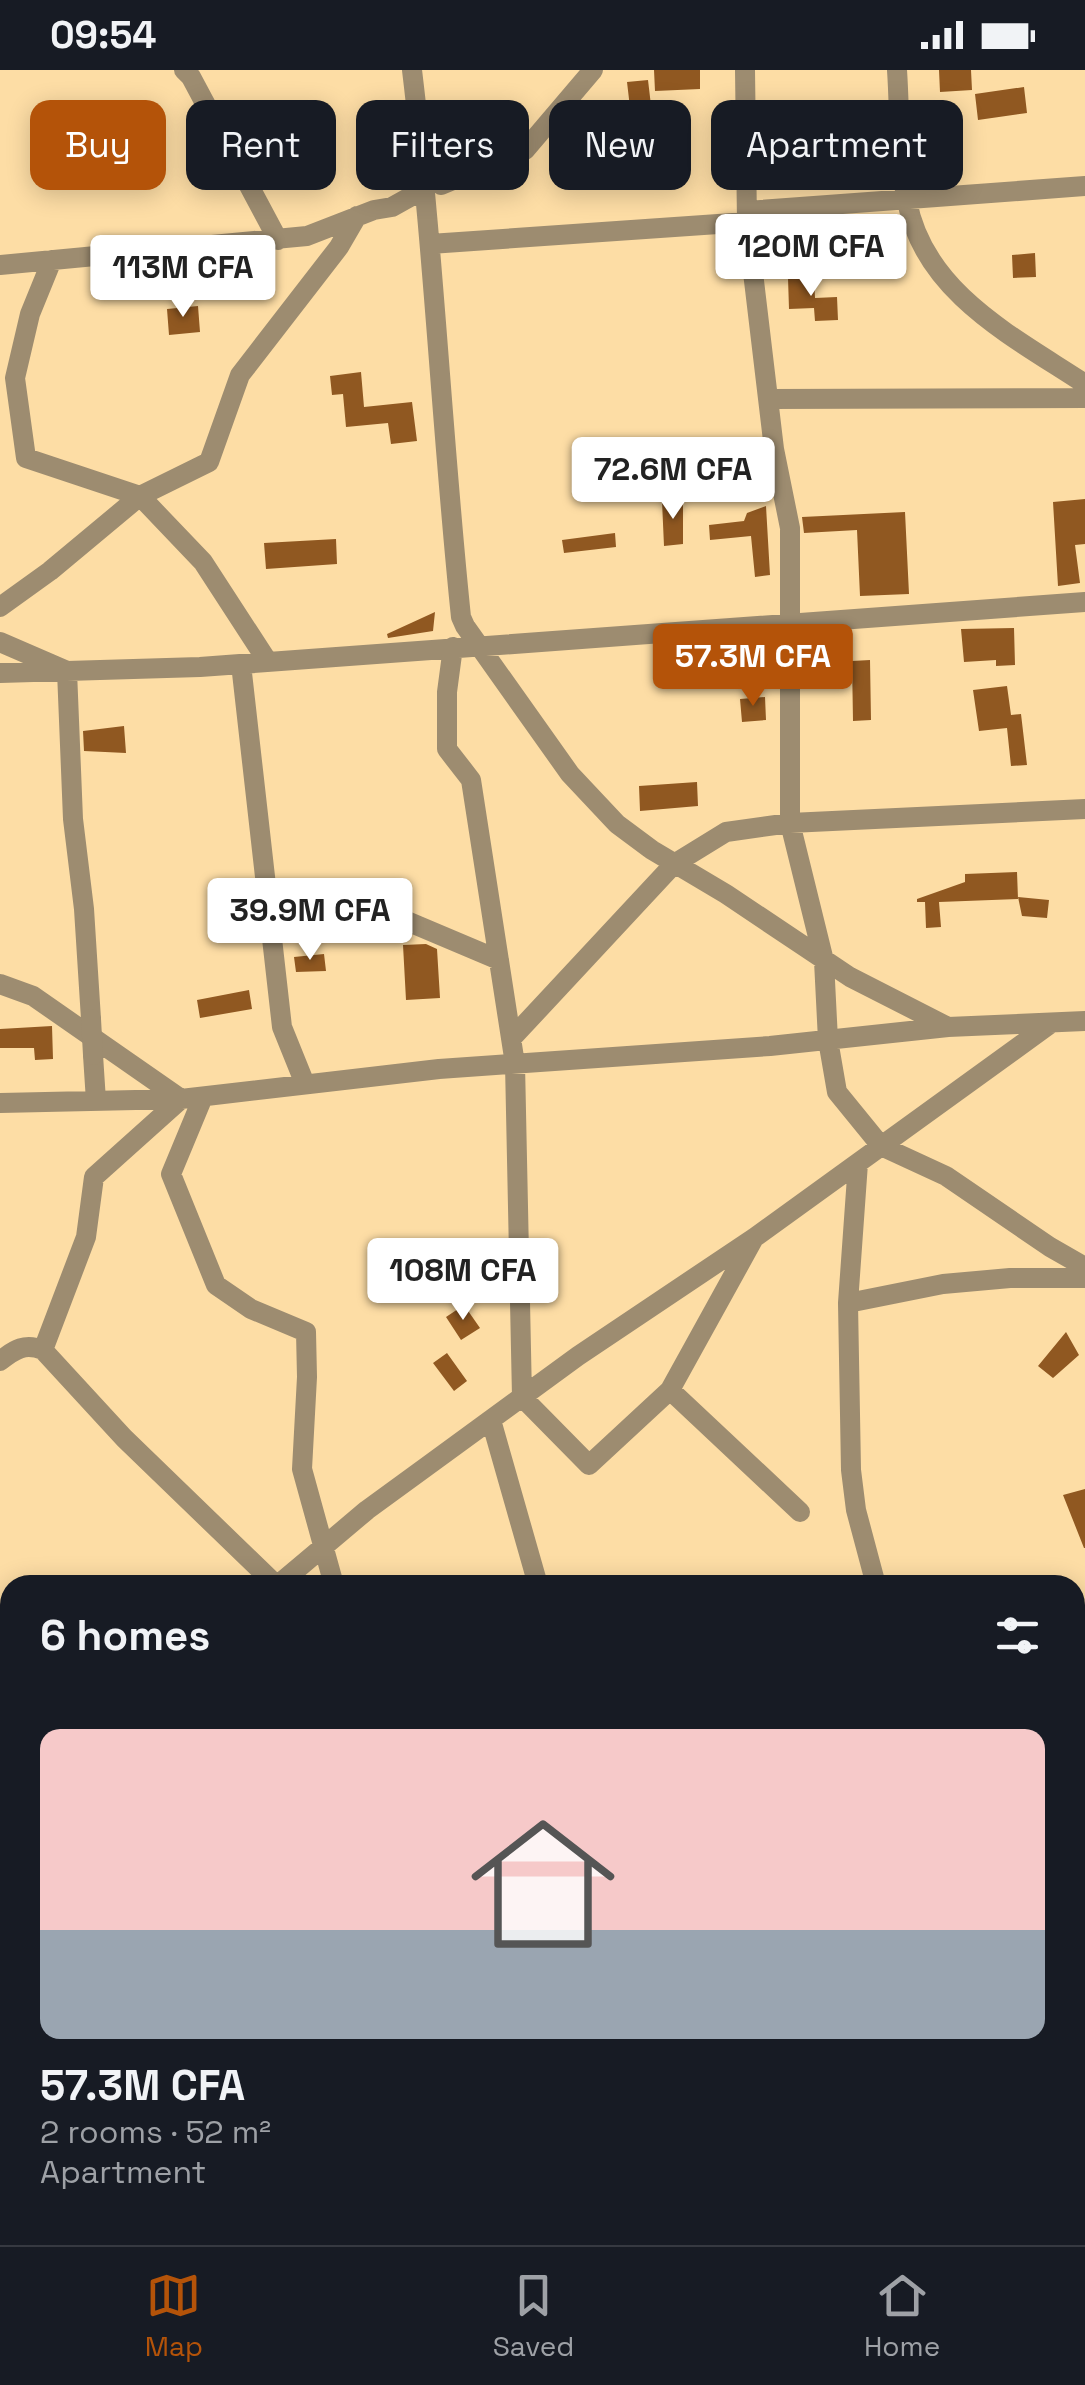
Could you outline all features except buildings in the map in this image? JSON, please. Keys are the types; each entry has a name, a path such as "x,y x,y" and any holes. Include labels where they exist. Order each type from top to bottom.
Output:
{"street":[{"path":"184,70 278,240"},
{"path":"412,70 461,617 591,798 618,824 824,961 896,1003 948,1027"},
{"path":"0,265 307,236 526,150 593,70"},
{"path":"745,70 747,216 778,477 790,528 790,823 824,961 828,1040 837,1092 881,1146 946,1176 1050,1247 1085,1266"},
{"path":"898,70 906,200 917,239 934,269 981,314 1085,384"},
{"path":"430,244 1085,186"},
{"path":"0,607 140,496 209,462 240,375 339,247 356,216"},
{"path":"52,260 30,314 15,378 26,458 140,496 203,562 268,662"},
{"path":"770,399 1085,398"},
{"path":"0,673 241,664 1085,602"},
{"path":"0,642 67,671"},
{"path":"453,648 447,692 447,749 471,780 515,1064 522,1397 589,1464 670,1390 754,1238"},
{"path":"241,664 282,1027 305,1084"},
{"path":"67,671 73,819 84,909 96,1101"},
{"path":"511,1039 674,864 726,832 790,823 1085,808"},
{"path":"268,906 384,911 499,960"},
{"path":"0,984 33,996 192,1098"},
{"path":"0,1103 192,1098 515,1064 948,1027 1085,1021"},
{"path":"289,1575 367,1510 522,1397 754,1238 1050,1024"},
{"path":"44,1350 86,1236 94,1177 192,1098"},
{"path":"192,1098 171,1174 216,1284 251,1309 306,1332 308,1377 302,1470 331,1575"},
{"path":"858,1163 848,1302 852,1470 856,1510 873,1575"},
{"path":"848,1302 943,1284 1010,1278 1085,1278"},
{"path":"0,1361 16,1349 30,1345 44,1350 124,1438 267,1575"},
{"path":"670,1390 800,1512"},
{"path":"491,1420 535,1575"}]}
